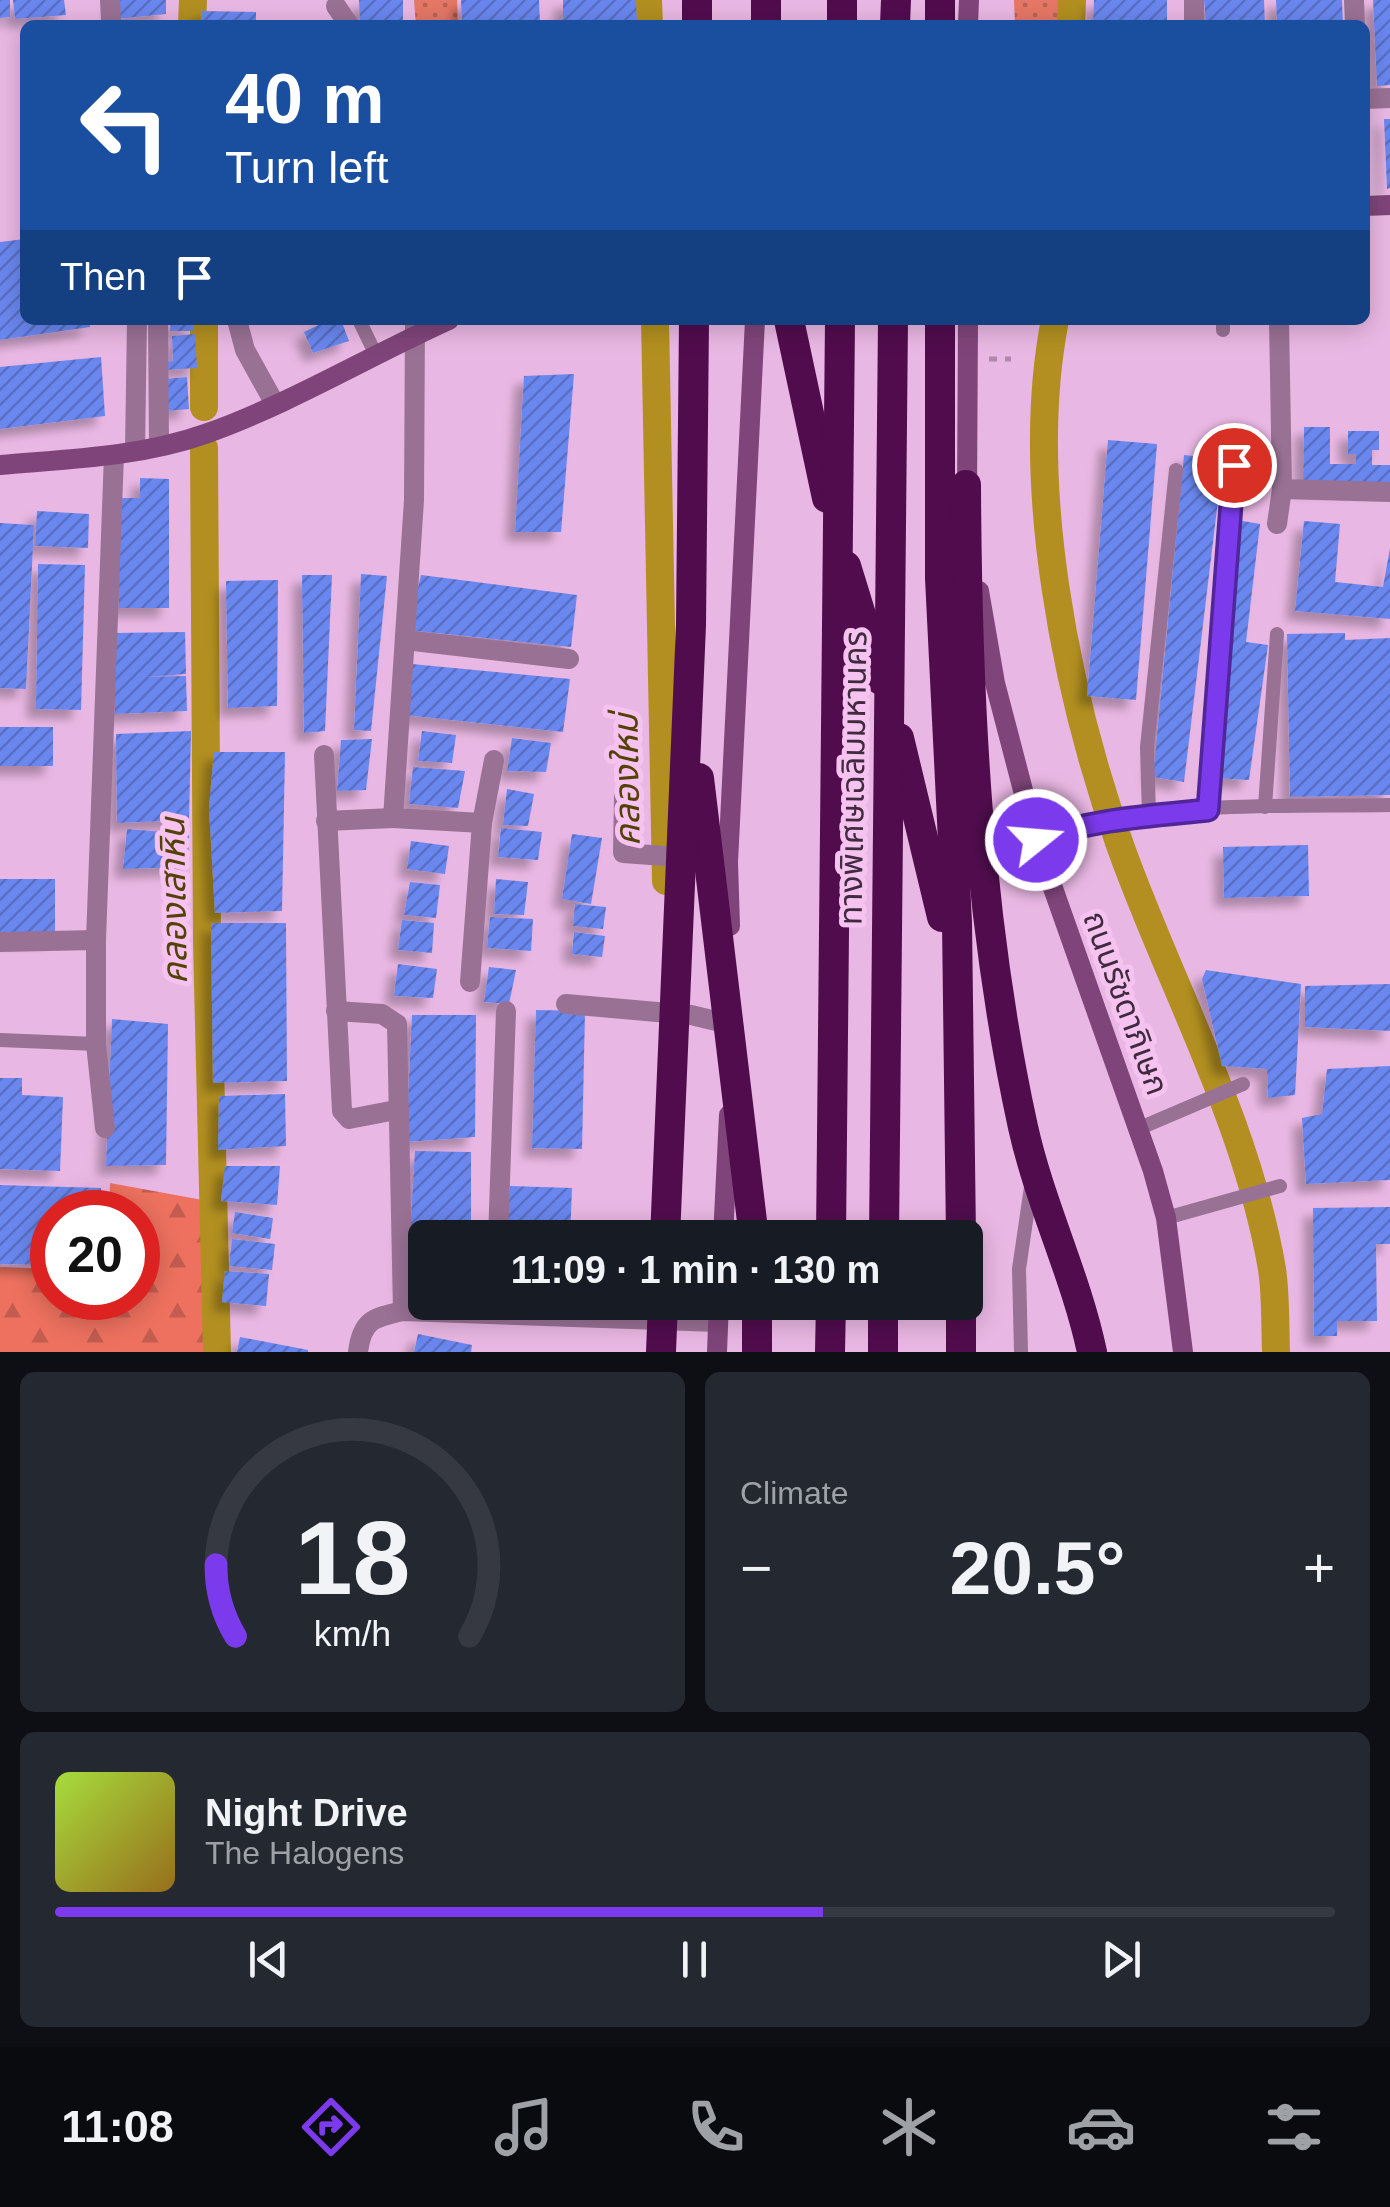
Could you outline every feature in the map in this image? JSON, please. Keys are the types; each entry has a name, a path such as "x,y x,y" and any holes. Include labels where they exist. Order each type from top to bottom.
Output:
{"highway":[{"path":"665,1220 691,626 694,325"},
{"path":"790,325 825,493 932,864 949,972 961,1119"},
{"name":"ทางพิเศษเฉลิมมหานคร","path":"831,1220 840,325"},
{"name":"ทางพิเศษเฉลิมมหานคร","path":"884,1220 892,325"},
{"path":"940,325 940,578 958,922 961,1220"},
{"path":"966,486 968,678 979,822 1000,1000 1033,1171 1092,1352"},
{"path":"691,626 707,869 752,1220"},
{"path":"1076,1303 1107,1352"},
{"path":"662,1352 667,1320"},
{"path":"757,1320 757,1352"},
{"path":"830,1352 831,1320"},
{"path":"883,1320 883,1352"},
{"path":"961,1320 961,1352"}],"main road":[{"path":"723,1220 733,1025 728,862 755,325"},
{"name":"ถนนรัชดาภิเษก","path":"968,325 966,486 995,683 1036,840 1140,1128 1166,1218 1183,1352"},
{"path":"0,466 125,453 202,435 376,355 416,327"},
{"path":"717,1352 719,1320"}],"street":[{"path":"336,6 346,20"},
{"path":"105,1128 96,1044 96,940 125,453 137,325"},
{"path":"158,325 159,445"},
{"path":"238,325 245,350 275,404"},
{"path":"1278,524 1282,489 1279,325"},
{"path":"393,818 414,500 416,327"},
{"path":"1282,489 1390,492"},
{"path":"405,640 569,659"},
{"path":"324,755 344,1116 396,1110"},
{"path":"470,982 482,823 494,760"},
{"path":"624,797 620,849 626,855 672,855 728,862"},
{"path":"326,821 393,818 482,823"},
{"path":"0,942 96,940"},
{"path":"566,1004 690,1015 733,1025"},
{"path":"499,1220 506,1010"},
{"path":"336,1011 382,1014 397,1024 403,1311"},
{"path":"358,1352 369,1320 408,1311"}],"lane":[{"path":"361,325 376,355"},
{"path":"1208,810 1234,465"},
{"path":"1142,816 1176,470"},
{"path":"1265,808 1277,634"},
{"path":"1036,840 1062,830 1142,816 1208,810 1390,805"},
{"path":"0,1040 96,1044"},
{"path":"1140,1128 1238,1086"},
{"path":"1021,1352 1020,1269 1033,1171"},
{"path":"1166,1218 1275,1187"}],"shaded area":[{"path":"414,0 457,0 458,20 416,20"},
{"path":"1014,0 1059,0 1058,20 1015,20"}],"green space":[{"path":"110,1183 148,1190 110,1190"},
{"path":"160,1192 208,1201 210,1352 0,1352 0,1267 30,1268 30,1320 160,1320"}],"building":[{"path":"0,0 10,0 10,17 0,18"},
{"path":"13,0 64,0 66,15 15,19"},
{"path":"115,0 166,0 166,14 116,19"},
{"path":"359,0 403,0 403,20 360,20"},
{"path":"461,0 539,0 540,20 462,20"},
{"path":"563,0 636,0 637,20 563,20"},
{"path":"1094,0 1167,0 1167,20 1093,20"},
{"path":"1204,0 1264,0 1265,20 1206,20"},
{"path":"1276,0 1342,0 1343,20 1277,20"},
{"path":"1373,0 1390,0 1390,85 1377,86"},
{"path":"201,11 256,12 256,20 201,20"},
{"path":"1384,119 1390,119 1387,189"},
{"path":"20,240 20,325 90,327 0,340 0,242"},
{"path":"171,325 193,325 193,331 170,331"},
{"path":"319,325 343,325 349,341 313,353 304,332"},
{"path":"195,334 197,368 165,370 165,362 173,361 172,336"},
{"path":"101,357 105,416 0,429 0,367"},
{"path":"574,374 561,532 515,532 524,376"},
{"path":"187,377 189,409 166,411 164,379"},
{"path":"1304,427 1330,427 1330,464 1356,464 1356,454 1348,454 1348,431 1379,431 1379,450 1372,450 1372,465 1390,465 1390,486 1303,486"},
{"path":"1108,440 1157,444 1136,700 1087,696"},
{"path":"1184,455 1223,459 1184,782 1153,777"},
{"path":"140,478 169,479 169,608 119,608 119,498 140,498"},
{"path":"37,511 89,514 88,548 35,546"},
{"path":"1237,520 1260,524 1246,642 1268,645 1249,780 1214,778"},
{"path":"1304,521 1340,524 1335,582 1383,587 1390,548 1390,619 1295,611"},
{"path":"0,523 34,525 26,689 0,688"},
{"path":"38,564 85,565 81,710 36,709"},
{"path":"361,574 387,576 371,731 354,730"},
{"path":"302,575 332,575 325,731 304,733"},
{"path":"421,575 577,595 571,647 408,630"},
{"path":"278,580 277,706 228,708 226,581"},
{"path":"185,632 186,674 144,677 186,676 187,711 115,714 115,633"},
{"path":"1345,633 1345,640 1390,638 1390,795 1290,797 1287,634"},
{"path":"412,664 570,679 563,732 405,715"},
{"path":"0,727 53,727 53,766 0,766"},
{"path":"191,731 189,820 117,823 116,734"},
{"path":"422,731 456,735 452,763 418,761"},
{"path":"512,738 551,743 546,772 507,771"},
{"path":"372,739 366,790 337,791 341,740"},
{"path":"214,752 285,752 282,911 215,913 209,808"},
{"path":"413,767 465,771 458,808 409,804"},
{"path":"507,789 534,794 528,826 503,825"},
{"path":"501,828 542,832 538,860 498,857"},
{"path":"127,829 189,834 188,867 123,869"},
{"path":"572,834 602,838 591,904 562,899"},
{"path":"411,841 449,846 445,874 407,869"},
{"path":"1308,845 1309,896 1224,898 1223,847"},
{"path":"0,879 55,879 55,937 0,937"},
{"path":"496,879 528,882 524,915 494,914"},
{"path":"410,882 440,885 436,918 404,915"},
{"path":"575,904 606,907 603,929 573,926"},
{"path":"490,917 533,919 531,951 487,948"},
{"path":"402,920 434,923 432,953 398,950"},
{"path":"211,923 286,923 287,1081 213,1083"},
{"path":"574,932 605,936 602,957 572,954"},
{"path":"398,964 437,969 433,998 394,996"},
{"path":"489,967 516,970 509,1004 484,1002"},
{"path":"1206,970 1301,984 1295,1095 1268,1098 1267,1069 1222,1066 1202,979"},
{"path":"1390,984 1390,1031 1305,1027 1305,986"},
{"path":"536,1010 585,1011 582,1149 532,1148"},
{"path":"412,1015 476,1015 475,1137 406,1142"},
{"path":"112,1019 168,1024 166,1165 106,1166"},
{"path":"1390,1066 1390,1180 1306,1184 1302,1118 1322,1114 1327,1069"},
{"path":"0,1078 22,1078 22,1095 63,1097 60,1171 0,1169"},
{"path":"285,1094 286,1146 218,1150 219,1096"},
{"path":"415,1151 471,1152 471,1220 411,1220"},
{"path":"225,1166 280,1166 277,1205 221,1201"},
{"path":"0,1185 101,1188 30,1190 30,1265 0,1264"},
{"path":"510,1186 572,1188 571,1220 507,1220"},
{"path":"1390,1207 1390,1244 1376,1244 1377,1321 1337,1321 1337,1336 1314,1336 1313,1208"},
{"path":"235,1212 273,1218 270,1239 232,1233"},
{"path":"232,1239 275,1244 272,1270 229,1266"},
{"path":"225,1271 269,1274 266,1306 222,1302"},
{"path":"418,1334 472,1345 471,1352 414,1352"},
{"path":"240,1337 308,1350 308,1352 237,1352"}],"waterway":[{"name":"คลองเสาหิน","path":"192,20 193,0"},
{"name":"คลองใหม่","path":"648,0 649,20"},
{"path":"1071,20 1072,0"},
{"name":"คลองเสาหิน","path":"204,325 204,407"},
{"name":"คลองใหม่","path":"655,325 666,881"},
{"path":"1054,325 1046,383 1044,449 1047,518 1068,656 1083,723 1121,848 1245,1161 1272,1269 1276,1352"},
{"name":"คลองเสาหิน","path":"204,448 207,942 217,1352"}],"route":[{"path":"1036,840 1062,830 1136,816 1208,810 1234,465"}]}
